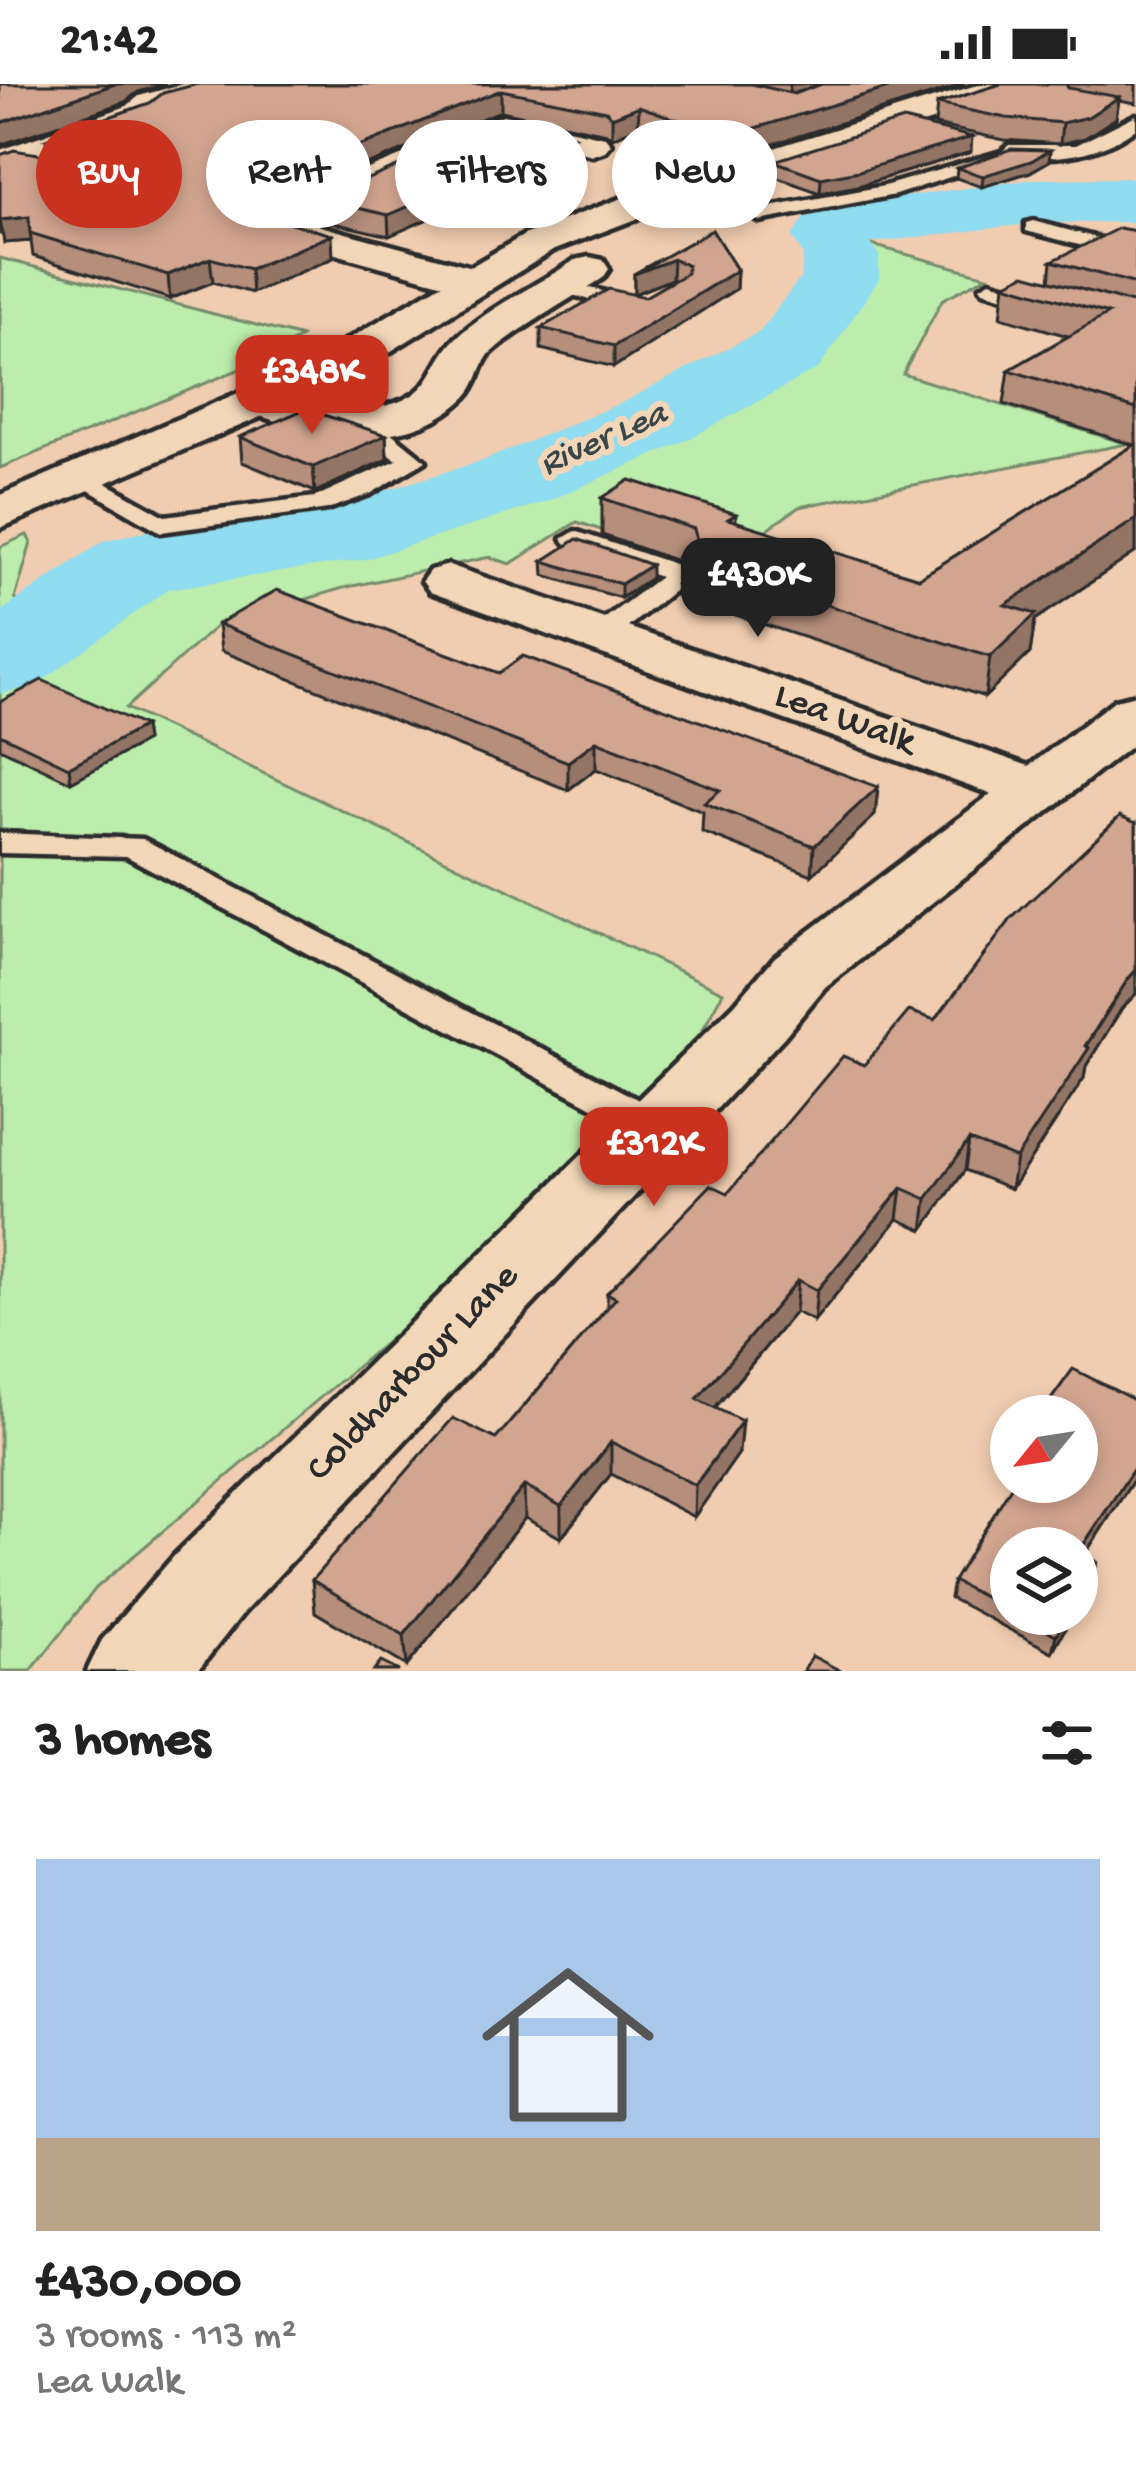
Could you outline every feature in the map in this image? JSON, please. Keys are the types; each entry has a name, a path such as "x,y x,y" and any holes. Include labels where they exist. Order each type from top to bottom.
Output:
{"street":[{"path":"2,161 54,119 139,112 151,104 221,84"},
{"path":"0,513 262,402 368,349 540,242 614,212 916,128 1014,84"},
{"path":"473,280 306,234 290,217 503,125 593,144"},
{"path":"262,402 335,424 404,416 451,387 461,360 472,347 574,278"},
{"name":"Lea Walk","path":"449,580 1036,789"},
{"name":"Coldharbour Lane","path":"137,1671 209,1584 759,1022 800,972 1136,713"}],"lane":[{"path":"974,141 1008,150 1092,149 1107,143 1136,115 1115,107"},
{"path":"777,212 888,191 1008,150"},
{"path":"2,161 36,167"},
{"path":"1033,227 1136,254"},
{"path":"574,278 642,307 658,298"},
{"path":"990,287 1136,329"},
{"path":"83,479 161,524 319,504 361,489 414,461 382,444 370,432 369,422"},
{"path":"575,539 680,575 602,634"},
{"path":"0,844 132,846 656,1126"}],"green space":[{"path":"842,237 987,276 942,300 903,374 1127,444 799,507 738,550 604,531 577,522 510,564 490,557 343,588 215,627 126,708 723,992 692,1050 447,1290 96,1588 31,1671 0,1671 0,677 39,656 110,598 149,574 184,564 293,556 407,529 571,468 795,365 820,344 846,293 856,255"},
{"path":"0,258 301,337 267,358 0,468"},
{"path":"27,535 31,543 15,599 58,621 0,661 0,547"}],"building":[{"path":"0,84 115,84 0,123"},
{"path":"198,84 752,84 794,94 822,84 901,84 777,122 678,120 639,106 612,117 606,111 501,90 425,120 395,120 395,132 371,141 371,120 206,120 206,228 308,228 332,235 250,269 210,258 168,275 30,233 29,217 0,220 0,155 14,150 36,154 36,228 182,228 182,120 101,120 150,103 163,93"},
{"path":"1001,84 1066,84 1119,97 1088,117 1062,123 937,104"},
{"path":"903,120 972,137 821,178 777,160"},
{"path":"1011,149 1050,150 983,176 957,168"},
{"path":"395,168 395,212 371,211 371,178"},
{"path":"1119,228 1136,231 1136,284 1052,261"},
{"path":"712,230 737,270 614,346 541,328 609,289 645,297 687,273 687,265 673,259 634,274"},
{"path":"1025,274 1136,304 1136,409 1009,370 1108,314 1005,284"},
{"path":"305,409 386,435 313,467 240,437"},
{"path":"1136,444 1136,519 1005,605 1036,614 990,657 677,557 697,541 694,529 602,498 630,480 736,514 728,519 919,578"},
{"path":"577,539 651,565 621,584 543,561"},
{"path":"277,590 499,673 523,656 878,787 814,846 704,803 720,790 596,741 568,762 218,624"},
{"path":"42,680 144,726 69,767 0,734 0,702"},
{"path":"1120,816 1136,823 1136,970 1085,1046 1089,1048 1016,1158 969,1140 927,1199 902,1188 817,1290 798,1280 697,1399 742,1421 695,1485 611,1442 561,1506 524,1486 404,1635 312,1580 453,1418 496,1439 616,1298 607,1293 711,1185 728,1193 843,1056 864,1065 909,1011 935,1020 1011,919"},
{"path":"1073,1369 1136,1401 1136,1465 1095,1527 990,1527 990,1600 953,1581 1001,1503 1098,1503 1098,1395 1054,1395"},
{"path":"812,1656 841,1671 803,1671"},
{"path":"381,1662 399,1671 374,1671"}],"waterway":[{"name":"River Lea","path":"0,661 139,562 332,538 518,480 653,422 789,350 840,279 841,255 829,236 837,225 1035,201 1136,200"}]}
